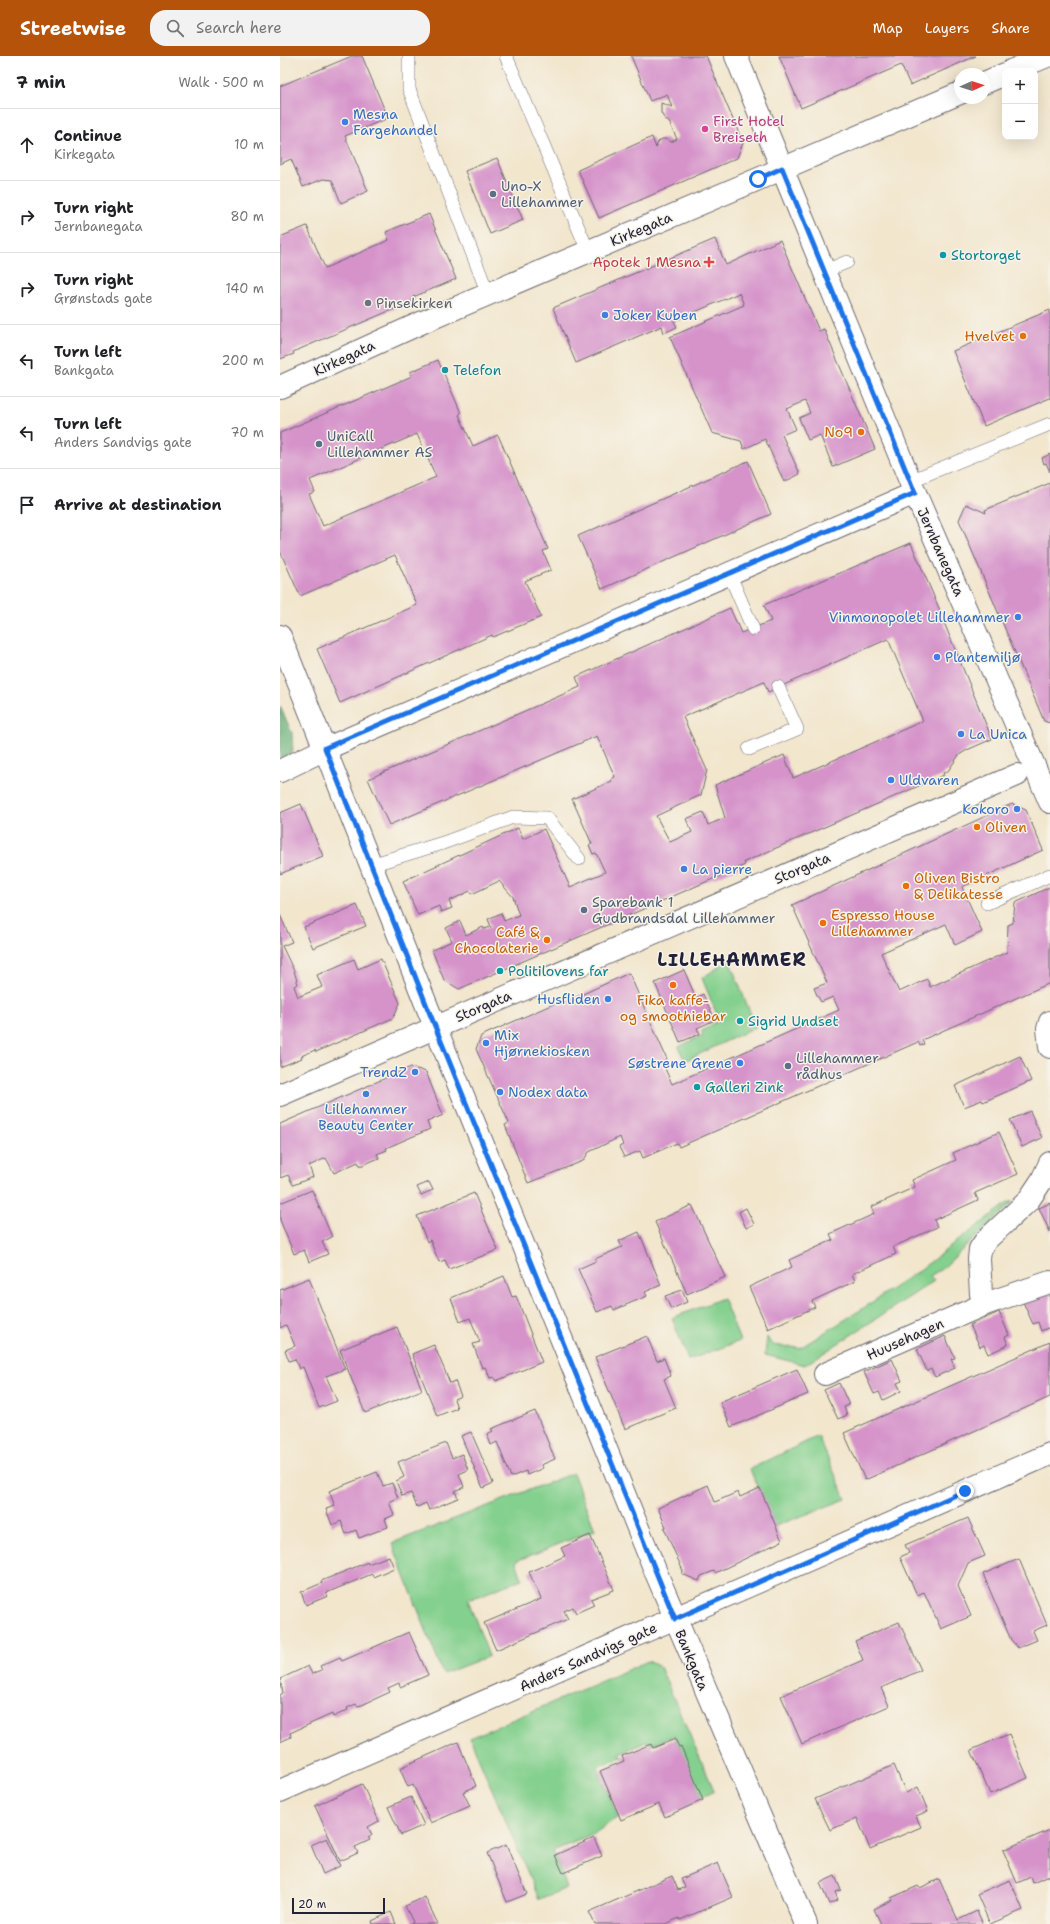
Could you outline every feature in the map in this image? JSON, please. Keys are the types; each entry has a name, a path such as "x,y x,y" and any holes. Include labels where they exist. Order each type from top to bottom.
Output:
{"street":[{"name":"Jernbanegata","path":"736,56 825,271 1026,771 1050,802"},
{"path":"1018,68 1047,56"},
{"path":"990,80 1002,75"},
{"name":"Kirkegata","path":"280,387 488,294 954,96"},
{"path":"280,770 325,748 729,573 912,487"},
{"name":"Bankgata","path":"280,636 435,1027 675,1619 806,1924"},
{"name":"Storgata","path":"280,1095 1026,771"},
{"path":"1050,1022 1048,1029 1050,1047"},
{"path":"985,1304 981,1294 979,1259 980,1249 986,1240 1028,1201 1042,1180 1050,1163"},
{"name":"Huusehagen","path":"825,1374 985,1304 1050,1282"},
{"name":"Anders Sandvigs gate","path":"280,1792 1050,1454"}],"lane":[{"path":"409,56 409,90 488,294"},
{"path":"506,56 588,251"},
{"path":"825,271 847,262"},
{"path":"912,487 1050,424"},
{"path":"729,573 752,629"},
{"path":"748,749 797,728 778,687"},
{"path":"371,865 443,843 513,817 547,818 579,859"},
{"path":"987,903 1050,876"}],"green space":[{"path":"280,706 292,733 293,752 280,758"},
{"path":"729,960 756,1027 685,1061 678,1047 703,1035 702,1031 719,1020 702,978"},
{"path":"1009,1202 1013,1202 943,1268 930,1276 934,1281 805,1365 765,1355 767,1337 772,1345 800,1348 862,1309 921,1269"},
{"path":"723,1298 740,1341 688,1360 672,1318"},
{"path":"818,1436 846,1499 773,1527 750,1469"},
{"path":"573,1473 595,1530 516,1561 522,1579 468,1600 489,1656 443,1674 392,1543"},
{"path":"648,1661 660,1667 714,1790 700,1799 680,1745 678,1746 674,1736 651,1745 649,1741 620,1753 622,1757 597,1767 618,1817 592,1835 553,1851 567,1888 539,1899 470,1738"}],"building":[{"path":"352,56 362,56 388,118 345,136 368,191 341,203 332,180 323,179 303,187 291,159 280,164 280,86"},
{"name":"First Hotel Breiseth","path":"631,56 706,56 743,143 737,158 599,218 578,170 652,137 656,148 658,142 662,139 667,139 671,142 677,139 669,122 661,113 661,103 672,107 667,94 650,101"},
{"path":"779,56 976,56 910,85 901,65 801,108"},
{"path":"497,158 523,220 490,234 465,171"},
{"path":"429,214 456,279 413,297 415,300 293,352 294,354 280,359 280,237 307,226 325,268 389,240 386,232"},
{"path":"715,239 726,265 780,240 819,331 824,329 875,449 833,467 820,435 808,440 799,418 810,413 805,401 787,409 796,429 782,435 800,474 784,482 765,439 744,449 741,441 712,433 670,337 744,305 739,293 674,321 677,327 664,333 662,326 576,363 553,308"},
{"path":"1050,310 1050,398 984,426 953,351"},
{"path":"438,360 461,413 459,415 473,446 498,435 548,549 543,551 551,570 525,581 541,617 493,637 492,635 340,703 317,649 417,605 395,555 300,596 280,551 280,433 412,376 410,372","holes":["417,434 436,477 323,526 309,494 315,492 310,480"]},
{"path":"1050,454 1050,472 1046,463 1044,464 1042,458"},
{"path":"748,461 771,514 602,589 578,536"},
{"path":"1050,483 1050,723 1044,721 959,520 966,504 986,513 985,510"},
{"path":"911,543 992,739 959,755 948,771 943,773 944,775 744,862 745,865 459,989 444,980 432,950 452,941 446,928 460,921 466,935 483,927 484,929 491,927 488,919 501,913 504,921 519,915 513,897 499,881 472,894 470,891 449,901 452,908 441,912 439,906 418,915 403,881 518,828 523,839 544,829 570,887 605,872 596,853 593,854 589,845 592,844 572,799 612,781 611,779 615,777 597,736 389,825 368,779 580,687 576,677 730,608 741,633 771,621 764,605","holes":["888,639 923,721 793,778 784,755 715,785 725,818 708,825 703,812 686,819 692,832 670,842 656,816 701,795 707,770 683,717 764,682 768,692"]},
{"path":"301,804 323,856 280,874 280,813"},
{"path":"1012,804 1026,810 1043,850 962,887 982,932 955,945 946,924 881,953 899,992 927,979 930,987 1007,952 1008,925 1013,923 1015,903 1050,887 1050,983 922,1040 924,1044 920,1046 918,1042 679,1147 677,1143 643,1158 640,1151 624,1157 619,1147 623,1145 620,1137 589,1152 583,1161 528,1183 505,1125 509,1123 476,1049 481,1036 560,1001 561,1004 629,973 667,1059 662,1062 672,1084 839,1010 833,997 821,1002 817,995 814,988 827,983 792,905"},
{"path":"357,905 366,926 313,948 304,927"},
{"path":"280,915 292,942 282,946 294,971 298,984 294,986 298,997 322,987 317,975 354,959 358,969 381,959 400,1003 393,1018 316,1052 315,1050 301,1056 302,1058 280,1067"},
{"path":"684,970 696,998 703,994 715,1020 697,1028 700,1034 680,1042 655,983"},
{"path":"1020,1056 1031,1081 983,1102 982,1100 964,1107 955,1086"},
{"path":"411,1067 426,1072 443,1115 427,1122 430,1129 386,1148 387,1150 377,1154 379,1158 360,1166 358,1162 334,1173 326,1158 309,1166 313,1177 293,1185 288,1175 280,1178 280,1124"},
{"path":"1030,1111 1042,1138 1022,1147 1010,1120"},
{"path":"999,1132 1018,1174 975,1193 978,1200 934,1220 937,1227 893,1247 896,1254 852,1274 855,1281 812,1301 815,1307 768,1329 749,1287 792,1267 789,1260 833,1240 830,1234 874,1214 871,1207 915,1187 912,1180 956,1160 953,1153"},
{"path":"429,1182 433,1190 421,1195 417,1187"},
{"path":"312,1190 332,1237 322,1242 328,1254 309,1262 304,1250 294,1254 280,1220 280,1203"},
{"path":"474,1193 498,1250 449,1269 445,1260 439,1262 430,1240 427,1242 417,1216"},
{"path":"1050,1203 1050,1232 1039,1208"},
{"path":"692,1205 725,1277 687,1294 655,1222"},
{"path":"746,1208 754,1224 746,1228 739,1212"},
{"path":"639,1232 661,1285 645,1292 647,1296 614,1310 612,1306 597,1312 578,1269 596,1261 595,1259 622,1247 619,1241"},
{"path":"504,1276 512,1297 516,1296 542,1362 496,1381 494,1377 490,1378 485,1367 482,1368 473,1344 480,1342 470,1318 460,1322 451,1298"},
{"path":"309,1278 345,1369 326,1376 337,1401 319,1408 303,1367 299,1369 295,1359 289,1361 285,1350 295,1346 286,1325 280,1328 280,1290"},
{"path":"682,1290 687,1302 671,1309 665,1296"},
{"path":"1050,1290 1050,1327 1041,1331 1038,1322 1033,1324 1023,1302"},
{"path":"999,1312 1009,1335 1005,1337 1008,1345 988,1354 984,1345 980,1347 970,1325"},
{"path":"397,1327 422,1390 365,1413 340,1350"},
{"path":"647,1336 657,1361 664,1358 671,1376 664,1379 676,1408 625,1429 595,1357"},
{"path":"945,1336 955,1358 951,1359 955,1368 935,1377 931,1369 927,1371 917,1349"},
{"path":"1050,1342 1050,1397 865,1480 844,1433"},
{"path":"434,1345 450,1383 455,1381 461,1396 454,1399 457,1408 437,1416 412,1354"},
{"path":"892,1359 902,1381 897,1383 901,1391 883,1400 879,1392 874,1394 864,1372"},
{"path":"797,1369 808,1394 731,1427 720,1402"},
{"path":"839,1383 849,1405 844,1407 847,1415 838,1419 824,1390"},
{"path":"535,1411 555,1459 541,1465 543,1468 527,1475 526,1471 511,1477 497,1442 491,1445 487,1434 493,1431 491,1429"},
{"path":"471,1432 493,1483 483,1488 461,1436"},
{"path":"446,1443 452,1458 462,1454 468,1470 459,1474 464,1487 455,1491 458,1498 429,1510 426,1503 417,1507 411,1493 402,1496 396,1481 404,1477 398,1462"},
{"path":"377,1472 383,1486 392,1483 398,1498 389,1502 394,1515 385,1519 388,1527 359,1538 356,1530 346,1534 341,1521 332,1525 326,1509 335,1506 329,1491"},
{"path":"708,1485 715,1502 738,1492 740,1497 760,1488 782,1541 715,1573 714,1571 701,1576 699,1581 682,1574 683,1571 664,1528 666,1527 658,1508"},
{"path":"968,1518 985,1556 968,1563 958,1586 971,1616 941,1629 924,1592 917,1595 900,1557 909,1553 905,1545"},
{"path":"590,1535 614,1590 591,1599 594,1605 576,1613 573,1607 564,1611 568,1619 496,1650 484,1623 541,1599 529,1572 565,1556 561,1548"},
{"path":"389,1556 394,1568 373,1577 372,1574 326,1593 328,1596 306,1605 301,1592 322,1583 321,1581 368,1562 368,1564"},
{"path":"1019,1559 1047,1625 1033,1631 1037,1640 1018,1648 1011,1640 983,1574"},
{"path":"899,1622 921,1670 881,1688 889,1706 802,1744 781,1696 863,1660 855,1641"},
{"path":"409,1632 428,1675 400,1687 399,1683 388,1688 390,1692 362,1705 357,1706 356,1704 347,1708 348,1710 333,1717 332,1714 290,1733 291,1737 280,1742 280,1695 283,1693 280,1679 308,1666 312,1674 322,1670 320,1666 340,1657 342,1661"},
{"path":"1009,1734 1028,1778 990,1794 971,1750"},
{"path":"675,1739 679,1747 681,1746 703,1800 665,1817 659,1804 621,1820 600,1771 624,1761 622,1756 651,1744 653,1748"},
{"path":"458,1742 476,1786 463,1792 470,1806 431,1823 413,1785 408,1787 400,1769"},
{"path":"894,1765 906,1793 918,1787 928,1811 916,1816 921,1827 870,1849 857,1818 830,1830 815,1799"},
{"path":"362,1784 379,1821 368,1827 372,1835 368,1837 370,1840 355,1847 358,1853 340,1861 315,1806"},
{"path":"411,1797 424,1825 401,1835 388,1807"},
{"path":"1050,1830 1050,1875 1033,1883 1031,1877 1017,1883 1003,1850"},
{"path":"327,1838 340,1866 323,1874 311,1845"},
{"path":"594,1838 602,1856 563,1873 555,1855"},
{"path":"506,1845 527,1894 507,1902 487,1853"},
{"path":"718,1863 733,1897 680,1920 679,1918 666,1924 595,1924 589,1912 672,1876 678,1890 685,1887 681,1879"},
{"path":"835,1876 841,1890 835,1892 838,1900 829,1904 820,1883"},
{"path":"939,1879 958,1920 977,1911 983,1924 881,1924 874,1909 892,1900 891,1898 918,1886 920,1888"},
{"path":"1010,1880 1023,1910 990,1924 977,1894"},
{"path":"425,1897 438,1924 409,1924 413,1922 405,1906"},
{"path":"391,1912 396,1924 373,1924 372,1921"}],"place":[{"name":"Mesna Fargehandel","path":"345,122"},
{"name":"First Hotel Breiseth","path":"705,129"},
{"name":"Uno-X Lillehammer","path":"493,194"},
{"name":"Stortorget","path":"943,255"},
{"name":"Apotek 1 Mesna","path":"709,262"},
{"name":"Pinsekirken","path":"368,303"},
{"name":"Joker Kuben","path":"605,315"},
{"name":"Hvelvet","path":"1023,336"},
{"name":"Telefon","path":"445,370"},
{"name":"No9","path":"861,432"},
{"name":"UniCall Lillehammer AS","path":"319,444"},
{"name":"Vinmonopolet Lillehammer","path":"1018,617"},
{"name":"Plantemiljø","path":"937,657"},
{"name":"La Unica","path":"961,734"},
{"name":"Uldvaren","path":"891,780"},
{"name":"Kokoro","path":"1017,809"},
{"name":"Oliven","path":"977,827"},
{"name":"La pierre","path":"684,869"},
{"name":"Oliven Bistro & Delikatesse","path":"906,886"},
{"name":"Sparebank 1 Gudbrandsdal Lillehammer","path":"584,910"},
{"name":"Espresso House Lillehammer","path":"823,923"},
{"name":"Café & Chocolaterie","path":"547,940"},
{"name":"Politilovens far","path":"500,971"},
{"name":"Fika kaffe- og smoothiebar","path":"673,985"},
{"name":"Husfliden","path":"608,999"},
{"name":"Sigrid Undset","path":"740,1021"},
{"name":"Mix Hjørnekiosken","path":"486,1043"},
{"name":"Søstrene Grene","path":"740,1063"},
{"name":"Lillehammer rådhus","path":"788,1066"},
{"name":"TrendZ","path":"415,1072"},
{"name":"Galleri Zink","path":"697,1087"},
{"name":"Nodex data","path":"500,1092"},
{"name":"Lillehammer Beauty Center","path":"366,1094"}],"district":[{"name":"LILLEHAMMER","path":"732,960"}],"route":[{"path":"758,179 782,168 915,493 325,748 428,1009 675,1619 965,1491"}]}
